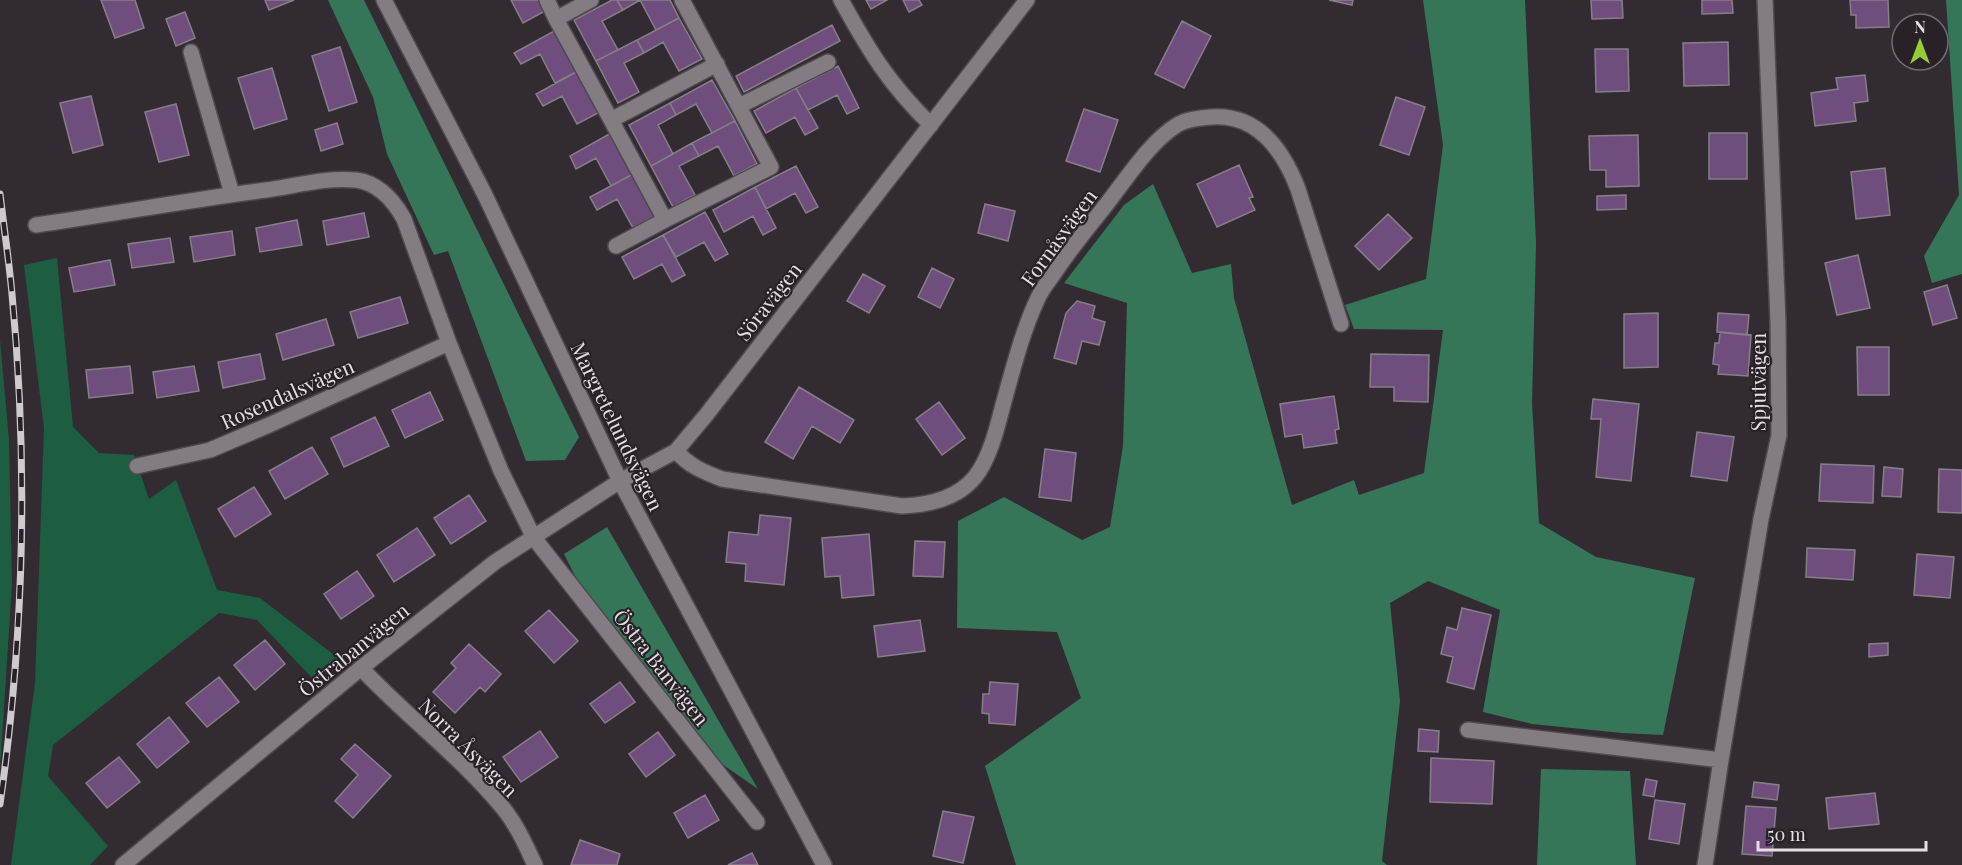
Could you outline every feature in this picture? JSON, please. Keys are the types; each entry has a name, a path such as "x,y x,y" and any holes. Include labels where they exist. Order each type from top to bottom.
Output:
{"street":[{"name":"Margretelundsvägen","path":"384,0 485,195 620,481 824,865"},
{"path":"547,0 665,220"},
{"path":"556,19 591,0"},
{"path":"616,246 771,167 682,0"},
{"path":"841,0 868,50 887,78 931,125"},
{"name":"Söravägen","path":"620,481 676,451 1027,0"},
{"name":"Spjutvägen","path":"1706,865 1761,519 1779,435 1778,322 1766,0"},
{"path":"191,52 232,194"},
{"path":"739,106 828,62"},
{"path":"611,120 717,64"},
{"name":"Fornåsvägen","path":"676,451 696,469 722,479 902,506 924,506 950,496 963,488 976,475 986,456 997,428 1027,324 1039,295 1070,251 1157,140 1177,125 1190,120 1219,117 1245,122 1262,132 1276,146 1291,171 1298,189 1341,324"},
{"path":"36,225 338,180 357,180 368,183 396,204 404,219 449,343 501,471 534,538"},
{"name":"Rosendalsvägen","path":"137,466 210,450 449,343"},
{"name":"Östrabanvägen","path":"123,865 361,668 495,562 620,481"},
{"name":"Östra Banvägen","path":"534,538 757,822"},
{"name":"Norra Åsvägen","path":"361,668 391,700 467,769 504,810 522,837 535,865"},
{"path":"1468,730 1721,760"}],"green space":[{"path":"328,0 364,0 579,437 565,460 526,461 448,251 434,255 387,154 373,97"},
{"path":"1423,0 1525,0 1536,243 1532,403 1539,523 1596,557 1695,578 1663,735 1532,724 1483,712 1500,610 1428,581 1390,603 1400,701 1382,861 1387,865 1016,865 985,766 1081,698 1057,632 957,628 958,521 1004,497 1082,540 1110,527 1123,446 1127,303 1064,283 1124,205 1153,184 1192,273 1231,264 1234,298 1292,505 1354,480 1359,495 1424,473 1443,330 1354,329 1345,305 1426,279 1443,145"},
{"path":"1946,0 1962,0 1962,274 1932,283 1924,256 1959,195 1950,60 1950,12 1947,12"},
{"path":"57,258 73,427 99,453 134,455 149,499 176,480 217,590 260,598 342,661 316,682 257,620 219,613 53,745 48,776 108,846 90,865 11,865 35,683 44,428 24,265"},
{"path":"0,340 9,440 12,584 0,770"},
{"path":"607,527 758,789 722,764 580,586 564,554"},
{"path":"1541,769 1630,771 1636,865 1537,865"}],"building":[{"path":"101,0 135,0 144,28 115,38"},
{"path":"265,0 294,0 269,10"},
{"path":"511,0 539,0 545,11 523,23"},
{"path":"612,0 617,0 623,10 602,21 618,50 596,61 574,20"},
{"path":"617,0 640,0 623,10"},
{"path":"640,0 670,0 679,18 656,30"},
{"path":"866,0 887,0 871,9"},
{"path":"903,0 919,0 922,5 909,12"},
{"path":"1329,0 1353,0 1352,5"},
{"path":"1591,0 1622,0 1623,18 1592,19"},
{"path":"1702,0 1732,0 1733,13 1702,14"},
{"path":"1850,0 1888,0 1889,27 1856,28 1856,15 1851,15"},
{"path":"185,12 195,38 176,46 166,19"},
{"path":"679,18 702,59 679,71 663,42 644,53 637,40"},
{"path":"1182,21 1211,36 1184,88 1155,74"},
{"path":"832,25 840,41 744,92 736,76"},
{"path":"556,30 578,71 555,83 540,54 521,64 514,53"},
{"path":"637,40 644,53 624,63 639,92 618,103 596,61"},
{"path":"1728,42 1729,85 1684,86 1683,43"},
{"path":"340,47 357,102 329,111 312,56"},
{"path":"1595,49 1628,49 1629,91 1596,92"},
{"path":"838,66 859,108 847,114 837,95 808,110 796,88"},
{"path":"272,68 287,119 254,129 238,78"},
{"path":"578,71 600,112 577,124 562,96 543,106 536,94"},
{"path":"1865,75 1868,101 1854,103 1856,121 1815,126 1811,93 1838,89 1836,78"},
{"path":"712,80 735,121 712,133 696,104 676,115 670,103"},
{"path":"796,88 818,128 805,135 795,117 766,133 754,111"},
{"path":"91,96 103,145 73,153 60,103"},
{"path":"1396,97 1425,107 1409,155 1380,145"},
{"path":"670,103 676,115 658,125 673,154 651,166 629,125"},
{"path":"176,104 189,155 159,162 145,112"},
{"path":"1084,109 1118,120 1100,172 1066,161"},
{"path":"735,121 757,164 734,176 718,146 699,156 692,143"},
{"path":"337,123 343,144 321,151 315,130"},
{"path":"611,133 633,174 611,186 596,158 576,169 570,156"},
{"path":"1709,133 1747,133 1747,179 1709,179"},
{"path":"1638,135 1639,186 1606,187 1606,170 1590,170 1589,136"},
{"path":"692,143 699,156 679,166 695,195 673,207 651,166"},
{"path":"1239,165 1253,197 1249,198 1255,210 1217,227 1197,184"},
{"path":"796,166 818,207 806,213 795,193 766,209 755,187"},
{"path":"1885,168 1890,215 1856,219 1851,172"},
{"path":"633,174 655,216 633,228 617,199 597,210 590,197"},
{"path":"755,187 776,228 763,235 753,216 724,232 713,210"},
{"path":"1626,195 1626,209 1597,210 1597,196"},
{"path":"985,204 1015,211 1008,241 978,233"},
{"path":"705,212 728,254 715,261 704,242 676,257 663,235"},
{"path":"364,213 369,237 327,245 323,221"},
{"path":"1388,214 1412,238 1379,270 1355,246"},
{"path":"297,220 302,245 260,252 256,228"},
{"path":"232,231 235,255 194,262 190,237"},
{"path":"663,235 685,275 672,282 662,264 634,279 622,257"},
{"path":"170,238 174,262 132,268 128,244"},
{"path":"1858,255 1870,308 1837,315 1825,263"},
{"path":"110,260 115,285 74,292 69,268"},
{"path":"932,268 954,279 940,308 918,297"},
{"path":"863,274 885,286 869,313 847,301"},
{"path":"1947,285 1957,318 1933,325 1924,292"},
{"path":"400,297 408,323 358,338 350,312"},
{"path":"1077,301 1095,306 1092,318 1105,322 1099,345 1082,341 1076,364 1054,358 1066,313"},
{"path":"1658,313 1658,367 1624,368 1624,314"},
{"path":"1718,313 1749,315 1747,335 1717,332"},
{"path":"326,319 334,345 283,360 276,334"},
{"path":"1720,332 1751,335 1748,376 1718,374 1719,365 1713,364 1715,343 1719,343"},
{"path":"1857,347 1889,347 1889,395 1858,395"},
{"path":"260,354 265,379 223,388 218,362"},
{"path":"1371,354 1429,355 1428,402 1394,401 1394,387 1370,387"},
{"path":"130,366 133,393 89,398 86,370"},
{"path":"194,366 199,391 157,398 153,372"},
{"path":"799,387 854,420 840,443 812,426 793,459 765,442"},
{"path":"430,392 443,420 405,438 392,410"},
{"path":"1334,396 1339,429 1335,430 1337,443 1304,448 1302,434 1285,437 1280,404"},
{"path":"1593,399 1639,404 1631,481 1596,477 1601,419 1591,419"},
{"path":"939,402 965,438 942,455 916,419"},
{"path":"375,417 389,446 344,467 331,438"},
{"path":"1697,432 1734,437 1727,481 1691,476"},
{"path":"312,447 328,474 285,499 269,471"},
{"path":"1045,449 1076,453 1071,501 1039,497"},
{"path":"1821,464 1874,466 1873,503 1819,501"},
{"path":"1884,467 1903,469 1901,497 1882,496"},
{"path":"1939,469 1962,470 1962,513 1938,512"},
{"path":"254,487 271,514 235,537 218,509"},
{"path":"469,495 486,521 451,544 434,518"},
{"path":"760,515 791,518 784,585 745,581 746,564 726,562 729,532 758,535"},
{"path":"417,528 435,555 394,582 377,555"},
{"path":"869,534 874,595 842,598 840,576 825,577 822,538"},
{"path":"915,541 945,542 943,577 913,576"},
{"path":"1807,548 1855,550 1853,580 1806,577"},
{"path":"1917,554 1954,557 1950,598 1914,595"},
{"path":"357,571 374,596 341,619 324,594"},
{"path":"1462,608 1491,615 1474,689 1447,682 1453,657 1441,654 1447,627 1457,630"},
{"path":"549,610 578,641 554,663 525,631"},
{"path":"920,620 925,651 878,657 874,626"},
{"path":"265,640 285,664 255,690 234,665"},
{"path":"1888,643 1888,655 1869,657 1869,644"},
{"path":"469,644 501,674 485,692 480,687 455,713 433,692 456,668 451,663"},
{"path":"219,677 239,702 207,727 186,703"},
{"path":"620,682 635,702 605,723 590,704"},
{"path":"990,682 1018,684 1015,725 989,723 989,714 982,713 983,694 989,694"},
{"path":"169,717 189,742 157,768 137,744"},
{"path":"1419,729 1439,731 1438,752 1418,751"},
{"path":"540,731 558,757 521,782 503,757"},
{"path":"658,732 675,755 646,777 629,754"},
{"path":"355,744 391,776 353,818 335,801 358,775 341,759"},
{"path":"119,757 140,782 107,808 86,783"},
{"path":"1431,758 1494,761 1492,804 1430,802"},
{"path":"1646,779 1657,781 1654,797 1643,795"},
{"path":"1754,782 1779,785 1777,800 1752,797"},
{"path":"1875,793 1879,824 1829,829 1826,798"},
{"path":"705,795 719,820 688,838 674,813"},
{"path":"1655,800 1685,804 1679,844 1649,839"},
{"path":"1746,806 1776,808 1772,856 1742,854"},
{"path":"943,811 974,817 963,863 933,856"},
{"path":"580,840 620,854 617,865 571,865"},
{"path":"752,853 758,865 728,865"}],"railway":[{"path":"0,194 11,282 17,357 22,485 19,614 0,804"}]}
